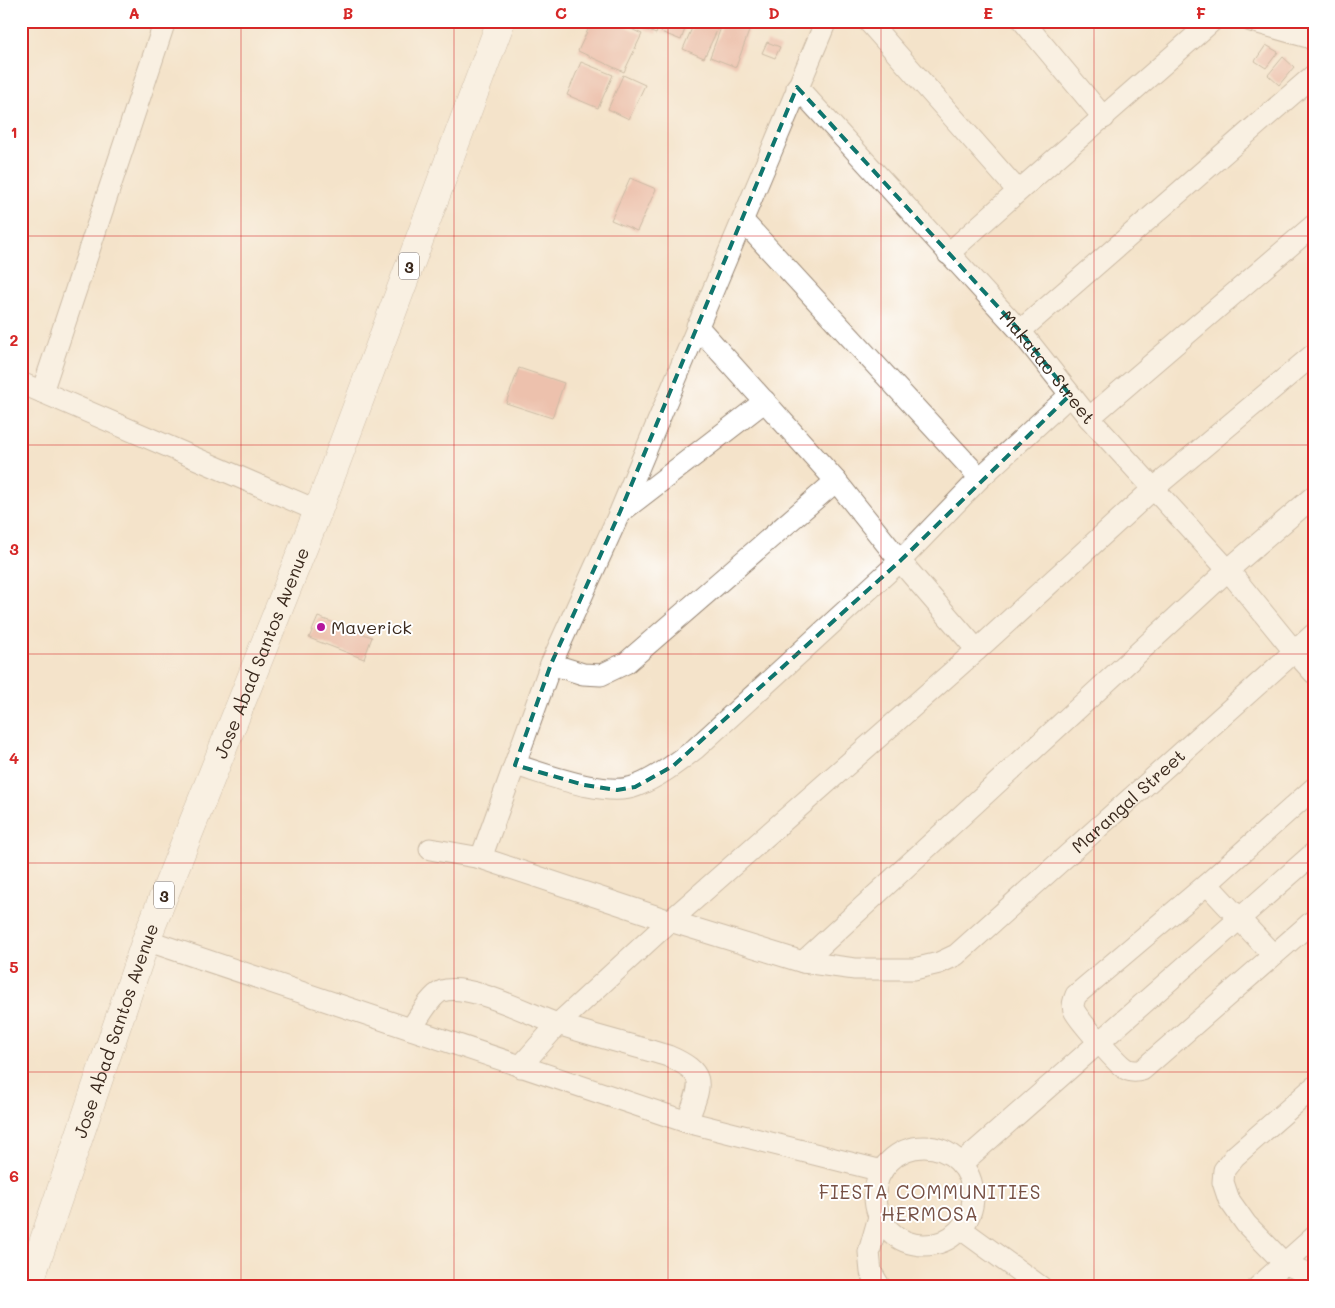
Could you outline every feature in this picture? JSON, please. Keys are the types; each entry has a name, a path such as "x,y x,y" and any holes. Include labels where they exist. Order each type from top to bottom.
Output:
{"highway":[{"name":"Jose Abad Santos Avenue","path":"28,1287 146,940 318,511 501,21"}],"street":[{"path":"42,392 166,21"},
{"path":"481,858 550,664 620,512 826,21"},
{"path":"868,21 1018,190"},
{"path":"1023,21 1104,118"},
{"path":"948,254 1018,190 1104,118 1212,21"},
{"path":"1251,21 1314,40"},
{"path":"1020,332 1314,75"},
{"name":"Makatao Street","path":"797,87 1020,332 1089,418 1228,570 1314,673"},
{"path":"743,221 980,478"},
{"path":"1089,418 1314,224"},
{"path":"698,326 836,481 900,561 977,650"},
{"path":"520,1067 558,1024 670,921 977,650 1153,489 1314,354"},
{"path":"21,383 318,511"},
{"path":"515,765 584,785 617,790 635,787 695,750 900,561 980,478 1070,395"},
{"path":"620,512 765,401"},
{"path":"550,664 584,674 601,674 626,663 836,481"},
{"path":"804,962 1228,570 1314,496"},
{"name":"Marangal Street","path":"430,849 481,858 670,921 804,962 855,969 914,968 938,963 956,955 1314,634"},
{"path":"1314,788 1207,884 1076,995 1073,1004 1074,1012 1124,1068 1133,1072 1142,1070 1314,920"},
{"path":"961,1164 1314,853"},
{"path":"1207,884 1273,955"},
{"path":"146,940 687,1122 882,1171"},
{"path":"411,1029 431,1000 440,992 450,989 460,990 482,995 558,1024 668,1056 685,1063 698,1079 699,1088 687,1122"},
{"path":"1314,1087 1235,1156 1224,1170 1224,1182 1229,1200 1246,1224 1284,1263 1314,1276"},
{"path":"920,1148 936,1149 949,1154 961,1164 969,1176 973,1189 973,1203 969,1217 961,1229 948,1239 933,1245 917,1245 901,1240 889,1231 879,1217 875,1202 876,1185 882,1171 892,1159 905,1151 920,1148"},
{"path":"879,1217 869,1252 871,1272 880,1287"},
{"path":"961,1229 1041,1287"},
{"path":"1258,1287 1314,1237"}],"highlighted area":[{"path":"797,87 1020,331 1070,395 900,561 673,766 635,787 617,790 584,785 515,765 551,664 620,512"}],"building":[{"path":"592,21 614,21 642,34 624,72 578,51"},
{"path":"626,21 661,21 656,34"},
{"path":"666,21 688,21 681,40 661,32"},
{"path":"695,21 721,22 704,58 683,49"},
{"path":"723,22 749,31 736,67 710,57"},
{"path":"767,42 780,47 775,58 762,53"},
{"path":"1266,45 1278,52 1266,68 1255,61"},
{"path":"1283,57 1294,67 1279,85 1268,75"},
{"path":"581,62 613,75 598,108 567,95"},
{"path":"623,75 645,85 629,119 608,109"},
{"path":"630,178 656,189 637,231 611,220"},
{"path":"519,368 564,383 552,418 506,403"},
{"path":"318,617 372,637 364,659 309,638"}],"place":[{"name":"Maverick","path":"321,627"}],"district":[{"name":"FIESTA COMMUNITIES HERMOSA","path":"930,1202"}]}
